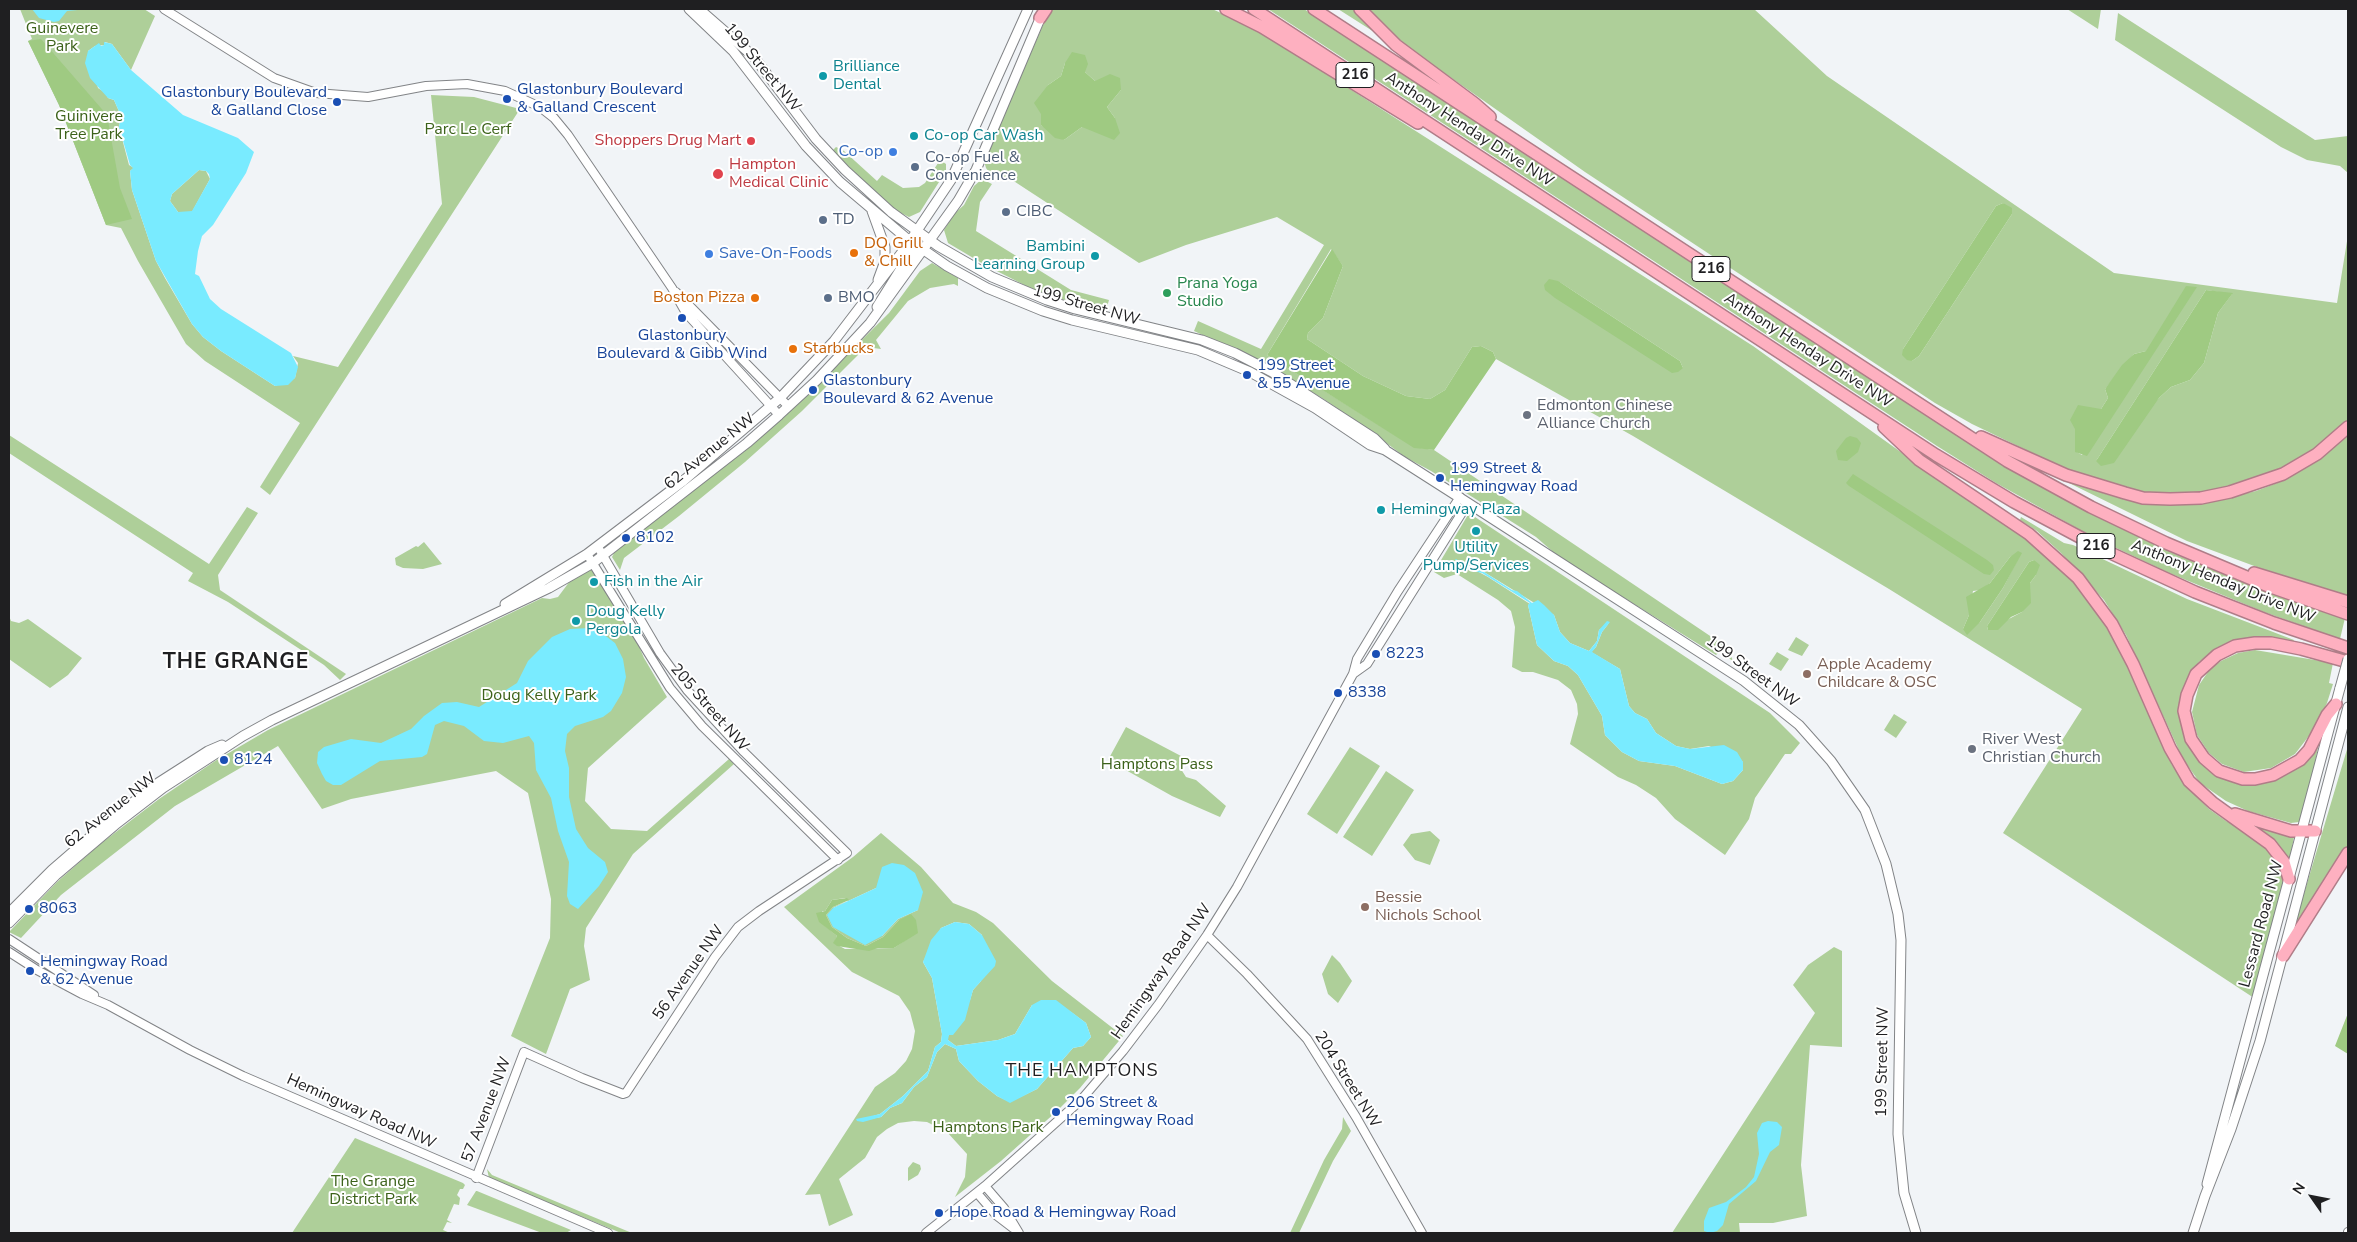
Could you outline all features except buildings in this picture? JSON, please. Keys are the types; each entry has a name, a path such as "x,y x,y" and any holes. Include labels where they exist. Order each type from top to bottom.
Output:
{"highway":[{"path":"1226,9 1262,27 1405,117 1455,140"},
{"name":"Anthony Henday Drive NW","path":"1254,9 1975,479 2104,550 2235,608 2348,648"},
{"name":"Anthony Henday Drive NW","path":"1314,9 1908,398 2023,470 2144,533 2238,574 2348,614"},
{"path":"1360,9 1396,45 1474,103 1515,140"},
{"path":"1908,398 2037,464 2111,490 2144,498 2201,498 2254,486 2301,465 2333,442 2348,427"},
{"path":"1863,407 1919,460 2029,534 2078,578 2112,624 2181,767 2196,788 2213,803 2270,844 2279,854 2289,879"},
{"path":"2144,533 2275,580 2348,602"},
{"path":"2336,704 2327,715 2309,750 2300,760 2273,775 2255,779 2243,779 2219,771 2204,758 2190,738 2184,712 2187,695 2196,674 2217,655 2235,646 2255,642 2271,643 2348,662"},
{"path":"2213,803 2258,823 2302,832 2315,831"},
{"path":"2282,956 2348,853"}],"main road":[{"name":"199 Street NW","path":"689,9 743,64 817,158 872,211 913,243 987,288 1043,311 1072,320 1198,350 1250,372 1315,408 1370,445 1385,450 1750,685 1784,711 1812,738 1850,786 1865,810 1886,864 1899,921 1898,1134 1904,1193 1916,1233"},
{"name":"199 Street NW","path":"699,9 754,57 816,139 845,170 878,202 917,232 992,277 1047,300 1075,309 1202,340 1235,353 1272,372 1374,438 1385,450"},
{"path":"870,323 917,232 959,165 1028,9"},
{"path":"931,241 976,170 1043,12"},
{"path":"872,211 884,240 886,252 874,290"},
{"name":"62 Avenue NW","path":"9,913 58,864 152,788 208,751 243,736 549,588 603,556 747,443 831,366 870,323 931,241"},
{"name":"62 Avenue NW","path":"471,625 598,547 682,482 771,406 834,341 913,243"},
{"name":"Lessard Road NW","path":"2205,1196 2208,1173 2348,659"},
{"name":"Lessard Road NW","path":"2193,1233 2250,1075 2348,707"},
{"name":"62 Avenue NW","path":"9,923 56,875 115,825 163,788 243,736"}],"street":[{"path":"164,9 265,73 284,83 316,93 368,97 426,86 467,84 504,91 530,102 549,114 568,135 672,288 686,313 779,415"},
{"path":"672,288 692,306 788,406"},
{"name":"Hemingway Road NW","path":"926,1233 985,1186 1074,1106 1102,1076 1158,1005 1207,936 1271,826 1301,766 1353,674 1357,659 1460,497"},
{"name":"Hemingway Road NW","path":"1353,674 1367,664 1468,502"},
{"name":"205 Street NW","path":"598,547 660,653 686,690 744,752 847,853"},
{"name":"205 Street NW","path":"587,554 670,688 702,726 838,860"},
{"name":"56 Avenue NW","path":"524,1052 622,1094 626,1093 715,956 738,927 847,853"},
{"name":"204 Street NW","path":"1207,936 1247,974 1308,1039 1356,1117 1422,1233"},
{"name":"Hemingway Road NW","path":"9,939 108,1005"},
{"name":"Hemingway Road NW","path":"9,952 44,974 244,1076 476,1178 608,1233"},
{"name":"57 Avenue NW","path":"476,1178 524,1052"},
{"path":"985,1186 1004,1208 1018,1232"},
{"path":"976,1193 996,1215 1018,1232"}],"green space":[{"name":"Guinevere Park","path":"20,9 144,9 155,16 131,70 112,44 105,42 104,45 95,46 88,51 98,88 106,93 108,98 114,100 121,116 119,127 129,165 134,168 130,171 132,190 156,261 192,324 203,337 221,351 275,386 295,378 298,363 293,356 338,367 442,204 431,95 474,97 520,109 270,495 260,487 300,423 205,361 186,344 121,228 106,225 59,105 28,41 32,39"},
{"path":"1050,9 1212,9 1251,26 1753,346 1923,468 2021,533 2070,577 2093,605 2115,640 2172,765 2188,788 2209,809 2226,821 2256,836 2273,849 2284,875 2284,884 2254,998 2003,833 2082,709 1889,589 1633,436 1496,359 1493,352 1481,346 1472,347 1445,390 1430,399 1406,396 1363,376 1307,339 1308,333 1323,318 1343,266 1331,249 1267,355 1414,447 1434,450 1728,648 1733,661 1719,652 1716,655 1560,558 1536,537 1431,471 1405,457 1322,398 1261,362 1194,331 1198,321 1261,349 1324,245 1277,217 1186,245 1139,263 1006,176 1003,180 989,172 984,161","holes":["1065,63 1085,72 1095,81 1121,90 1107,107 1115,118 1082,127 1064,140 1041,125 1041,114 1048,85 1061,76","1558,281 1680,361 1683,368","2021,553 2003,588 1980,622 1963,629 1969,615 1973,591 1981,590 1990,583 2010,557","2034,560 2036,575 2030,583 2029,594 2022,612 1988,630 1987,626 2029,562"]},
{"path":"1268,9 1304,9 2008,468 2117,526 2173,553 2251,586 2345,618 2340,639 2264,612 2169,573 2093,537 1996,483"},
{"path":"1338,9 1356,9 1382,37"},
{"path":"1369,9 1754,9 1827,76 2114,273 2337,303 2348,235 2348,420 2314,449 2281,469 2229,487 2200,492 2144,492 2068,470 1972,424 1935,403 1585,172 1413,51 1384,26","holes":["2003,203 2012,214 1919,356 1912,361 1903,349 1996,206","2206,290 2232,294 2218,313 2204,363 2190,380 2171,387 2096,461","2146,351 2082,455 2075,451 2075,429 2101,409 2108,398 2105,389 2134,354"]},
{"path":"2067,9 2101,9 2098,29"},
{"path":"2118,13 2315,140 2348,136 2348,173 2340,166 2307,160 2281,147 2115,40"},
{"name":"Guinivere Tree Park","path":"41,39 107,115 120,188 132,219 106,225 59,105 28,41"},
{"path":"1072,52 1085,55 1088,64 1085,72 1095,81 1110,74 1120,78 1121,90 1107,107 1115,118 1120,133 1114,140 1082,127 1064,140 1055,138 1041,125 1041,114 1034,103 1048,85 1061,76 1065,63"},
{"path":"836,147 844,151 877,181 882,175 903,188 919,187 925,183 940,160 946,164 946,171 920,212 909,217 893,209 832,151"},
{"path":"199,170 206,171 210,179 192,212 178,212 170,201 172,194"},
{"path":"982,179 992,184 980,202 976,231 1071,290 1109,300 1107,307 1097,310 1036,291 985,265 948,243 944,230 954,214 964,205 974,186"},
{"path":"2003,203 2012,208 2012,214 1919,356 1912,361 1907,360 1902,355 1903,349 1996,206"},
{"path":"1332,249 1343,266 1323,318 1308,333 1307,339 1363,376 1406,396 1430,399 1445,390 1472,347 1481,346 1493,352 1496,359 1434,450 1414,448 1267,355"},
{"path":"932,263 958,278 958,286 954,284 930,288 908,301 876,340 881,349 866,347 802,411 745,462 624,558 620,570 612,557 615,551 790,411 889,313 920,271"},
{"path":"1549,279 1558,281 1680,361 1683,368 1678,372 1672,373 1555,298 1545,290 1544,285"},
{"path":"2186,286 2197,287 2087,456 2075,452 2075,429 2070,420 2078,405 2101,409 2108,398 2105,389 2122,365 2134,354 2146,351"},
{"path":"2206,290 2233,293 2218,313 2204,363 2190,380 2171,387 2159,398 2114,463 2101,466 2096,461"},
{"path":"9,435 209,564 247,507 258,513 218,575 220,590 346,674 340,680 324,665 228,602 188,581 193,573 9,453"},
{"path":"2348,435 2348,596 2265,570 2187,541 2069,483 2143,503 2202,504 2256,491 2285,480 2321,458"},
{"path":"1850,436 1857,438 1861,443 1858,452 1847,461 1838,460 1836,451 1846,438"},
{"path":"1853,474 1987,560 1993,565 1994,570 1990,575 1984,574 1849,486 1846,483"},
{"path":"1469,513 1770,713 1800,743 1791,754 1785,754 1755,798 1749,819 1725,855 1675,819 1656,798 1636,785 1618,777 1570,744 1578,714 1577,704 1571,690 1558,680 1533,672 1522,672 1512,667 1515,627 1511,611 1498,600 1457,574 1444,578 1434,572","holes":["1460,563 1464,563 1469,567 1484,572 1554,615 1560,632 1570,643 1589,651 1597,641 1599,630 1609,623 1602,632 1596,647 1591,652 1620,669 1629,706 1635,713 1647,719 1656,733 1676,746 1690,749 1709,746 1743,762 1743,770 1733,781 1722,784 1675,766 1639,761 1622,752 1605,735 1602,716 1578,675 1568,666 1554,661 1537,645 1528,605 1530,604 1488,577 1475,570 1469,570"]},
{"path":"2021,517 2064,543 2073,545 2187,599 2294,640 2293,642 2213,651 2199,662 2187,682 2186,738 2192,751 2204,764 2270,780 2288,774 2318,747 2312,779 2299,822 2291,823 2248,811 2226,801 2200,783 2183,759 2126,635 2104,600 2061,553 2037,531 2020,520"},
{"path":"424,542 442,564 423,569 403,568 396,565 395,558"},
{"path":"2018,551 2022,553 2003,588 1980,622 1967,635 1963,629 1969,615 1966,597 1990,583 2010,557"},
{"path":"2034,560 2040,565 2030,583 2031,603 2022,612 2011,617 1998,630 1988,630 1987,626 2029,562"},
{"name":"Doug Kelly Park","path":"591,569 636,639 644,658 667,697 588,768 585,801 611,829 647,831 729,759 734,764 633,854 586,928 584,946 590,980 570,989 546,1054 511,1036 550,938 551,899 528,793 496,771 351,799 322,809 278,746 175,806 61,895 21,938 9,932 57,882 99,845 159,799 215,761 268,730 542,598 558,597 570,581"},
{"path":"9,616 11,621 19,623 28,619 82,658 68,675 50,688 9,659"},
{"path":"1796,637 1809,645 1802,656 1788,650"},
{"path":"2255,650 2333,663 2329,683 2333,684 2327,703 2315,728 2295,754 2271,768 2244,772 2222,764 2209,753 2197,735 2192,712 2199,685 2210,669 2238,653"},
{"path":"1777,652 1789,659 1781,671 1769,664"},
{"path":"1894,714 1907,722 1896,738 1884,730"},
{"name":"Hamptons Pass","path":"1126,727 1181,756 1179,766 1186,777 1196,780 1226,806 1220,817 1172,796 1108,760"},
{"path":"2348,746 2348,847 2294,927"},
{"path":"1350,747 1380,766 1337,834 1307,814"},
{"path":"1386,771 1414,790 1372,856 1343,837"},
{"path":"2257,828 2294,837 2289,863"},
{"path":"1430,831 1440,840 1430,865 1415,860 1403,845 1411,834"},
{"name":"Hamptons Park","path":"881,833 921,867 953,903 976,912 993,923 1052,981 1123,1036 1080,1088 1056,1112 1001,1161 955,1197 965,1177 967,1154 947,1132 927,1122 914,1121 898,1123 887,1129 877,1137 865,1158 839,1179 853,1215 829,1226 820,1194 805,1195 875,1087 895,1073 906,1061 912,1049 915,1031 910,1012 899,996 852,972 784,907 853,857","holes":["876,888 918,910 898,919 882,936 833,908","845,898 848,901 833,907 826,915 832,927 847,938 866,946 883,937 899,920 913,935 894,948 845,949 834,943 837,936 824,925 822,911 825,911 832,900","955,922 969,924 982,935 981,981 973,990 970,1000 947,1038 956,1046 998,1040 1015,1034 1032,1005 1071,1012 1086,1023 1091,1037 1083,1046 1073,1048 1037,1089 1010,1102 997,1096 978,1081 959,1061 956,1049 945,1044 937,1052 927,1077 914,1087 902,1103 890,1108 881,1117 857,1121 880,1114 903,1096 928,1071 935,1047 941,1042 942,1034 932,978 923,962 941,928"]},
{"path":"847,898 849,900 833,907 826,915 832,927 847,938 866,946 883,937 899,920 911,914 916,920 918,933 894,948 878,948 869,951 837,946 833,943 837,936 819,922 816,913 825,911 832,900"},
{"path":"1834,947 1842,951 1842,1047 1810,1045 1801,1165 1807,1216 1773,1223 1739,1223 1740,1233 1672,1233 1815,1013 1793,985 1808,965"},
{"path":"1332,955 1352,981 1338,1003 1328,994 1322,974"},
{"path":"2348,1013 2348,1054 2335,1046"},
{"path":"1343,1117 1351,1131 1333,1161 1299,1233 1290,1233 1324,1160 1342,1129"},
{"name":"The Grange District Park","path":"355,1138 465,1185 457,1195 460,1198 459,1205 454,1204 447,1220 452,1223 447,1222 443,1230 450,1233 292,1233"},
{"path":"913,1162 920,1165 921,1169 918,1175 908,1181 908,1168"},
{"path":"487,1169 492,1175 632,1233 621,1233 489,1178"},
{"path":"476,1191 571,1230 566,1233 542,1233 467,1205"}],"water":[{"path":"32,9 88,9 67,11 59,21 54,22 39,18"},
{"path":"104,42 112,44 131,70 183,115 238,138 254,152 246,173 213,225 202,236 195,274 199,276 210,299 221,309 291,353 298,367 295,378 288,385 275,386 203,337 192,324 156,261 132,190 130,171 133,168 130,165 119,127 121,116 114,100 108,98 90,78 85,63 88,51 99,43 101,46 104,45","holes":["199,170 206,171 210,179 192,211 178,212 170,201 172,194"]},
{"path":"1456,559 1517,591 1532,603 1538,600 1554,615 1560,632 1570,643 1589,651 1597,641 1599,630 1607,621 1610,622 1602,632 1592,652 1620,669 1629,706 1635,713 1647,719 1656,733 1676,746 1690,749 1724,745 1737,752 1743,762 1743,770 1733,781 1722,784 1675,766 1639,761 1622,752 1605,735 1602,716 1578,675 1568,666 1554,661 1537,645 1528,605 1530,603 1482,573 1469,570"},
{"path":"590,628 598,630 615,643 623,659 626,677 622,693 611,711 603,717 575,726 567,734 565,751 569,768 569,797 576,829 588,848 605,862 608,872 599,886 578,909 570,904 567,896 569,862 558,831 551,798 536,770 534,743 529,736 503,743 484,741 464,726 444,721 435,725 427,754 422,757 380,761 341,785 333,785 326,781 322,774 317,763 318,752 324,747 351,739 381,743 411,729 424,716 442,703 457,702 479,707 517,683 528,661 552,637 570,629"},
{"path":"892,863 904,865 915,873 923,892 918,910 898,919 882,936 865,945 833,927 827,915 833,908 876,888 882,867"},
{"path":"955,922 969,924 982,935 996,961 995,966 973,990 965,1020 953,1035 949,1035 948,1040 956,1046 998,1040 1015,1034 1032,1005 1041,1000 1056,1000 1086,1023 1091,1037 1083,1046 1073,1048 1037,1089 1010,1103 997,1096 978,1081 959,1061 956,1049 945,1044 937,1052 927,1077 914,1087 902,1103 890,1108 881,1117 863,1122 857,1121 856,1119 880,1114 903,1096 928,1071 935,1047 941,1042 942,1034 932,978 923,962 931,940 941,928"},
{"path":"1768,1121 1777,1122 1782,1127 1779,1145 1770,1152 1756,1181 1729,1204 1723,1225 1717,1231 1710,1233 1704,1231 1704,1221 1709,1208 1726,1202 1746,1187 1754,1177 1759,1154 1757,1133 1762,1123"}],"place":[{"name":"Brilliance Dental","path":"823,76"},
{"name":"Glastonbury Boulevard & Galland Crescent","path":"507,99"},
{"name":"Glastonbury Boulevard & Galland Close","path":"337,102"},
{"name":"Co-op Car Wash","path":"914,136"},
{"name":"Shoppers Drug Mart","path":"751,141"},
{"name":"Co-op","path":"893,152"},
{"name":"Co-op Fuel & Convenience","path":"915,167"},
{"name":"Hampton Medical Clinic","path":"718,174"},
{"name":"CIBC","path":"1006,212"},
{"name":"TD","path":"823,220"},
{"name":"DQ Grill & Chill","path":"854,253"},
{"name":"Save-On-Foods","path":"709,254"},
{"name":"Bambini Learning Group","path":"1095,256"},
{"name":"Prana Yoga Studio","path":"1167,293"},
{"name":"Boston Pizza","path":"755,298"},
{"name":"BMO","path":"828,298"},
{"name":"Glastonbury Boulevard & Gibb Wind","path":"682,318"},
{"name":"Starbucks","path":"793,349"},
{"name":"199 Street & 55 Avenue","path":"1247,375"},
{"name":"Glastonbury Boulevard & 62 Avenue","path":"813,390"},
{"name":"Edmonton Chinese Alliance Church","path":"1527,415"},
{"name":"199 Street & Hemingway Road","path":"1440,478"},
{"name":"Hemingway Plaza","path":"1381,510"},
{"name":"Utility Pump/Services","path":"1476,531"},
{"name":"8102","path":"626,538"},
{"name":"Fish in the Air","path":"594,582"},
{"name":"Doug Kelly Pergola","path":"576,621"},
{"name":"8223","path":"1376,654"},
{"name":"Apple Academy Childcare & OSC","path":"1807,674"},
{"name":"8338","path":"1338,693"},
{"name":"River West Christian Church","path":"1972,749"},
{"name":"8124","path":"224,760"},
{"name":"Bessie Nichols School","path":"1365,907"},
{"name":"8063","path":"29,909"},
{"name":"Hemingway Road & 62 Avenue","path":"30,971"},
{"name":"206 Street & Hemingway Road","path":"1056,1112"},
{"name":"Hope Road & Hemingway Road","path":"939,1213"}],"district":[{"name":"THE GRANGE","path":"236,663"},
{"name":"THE HAMPTONS","path":"1082,1072"}],"park label":[{"name":"Parc Le Cerf","path":"468,130"}]}
